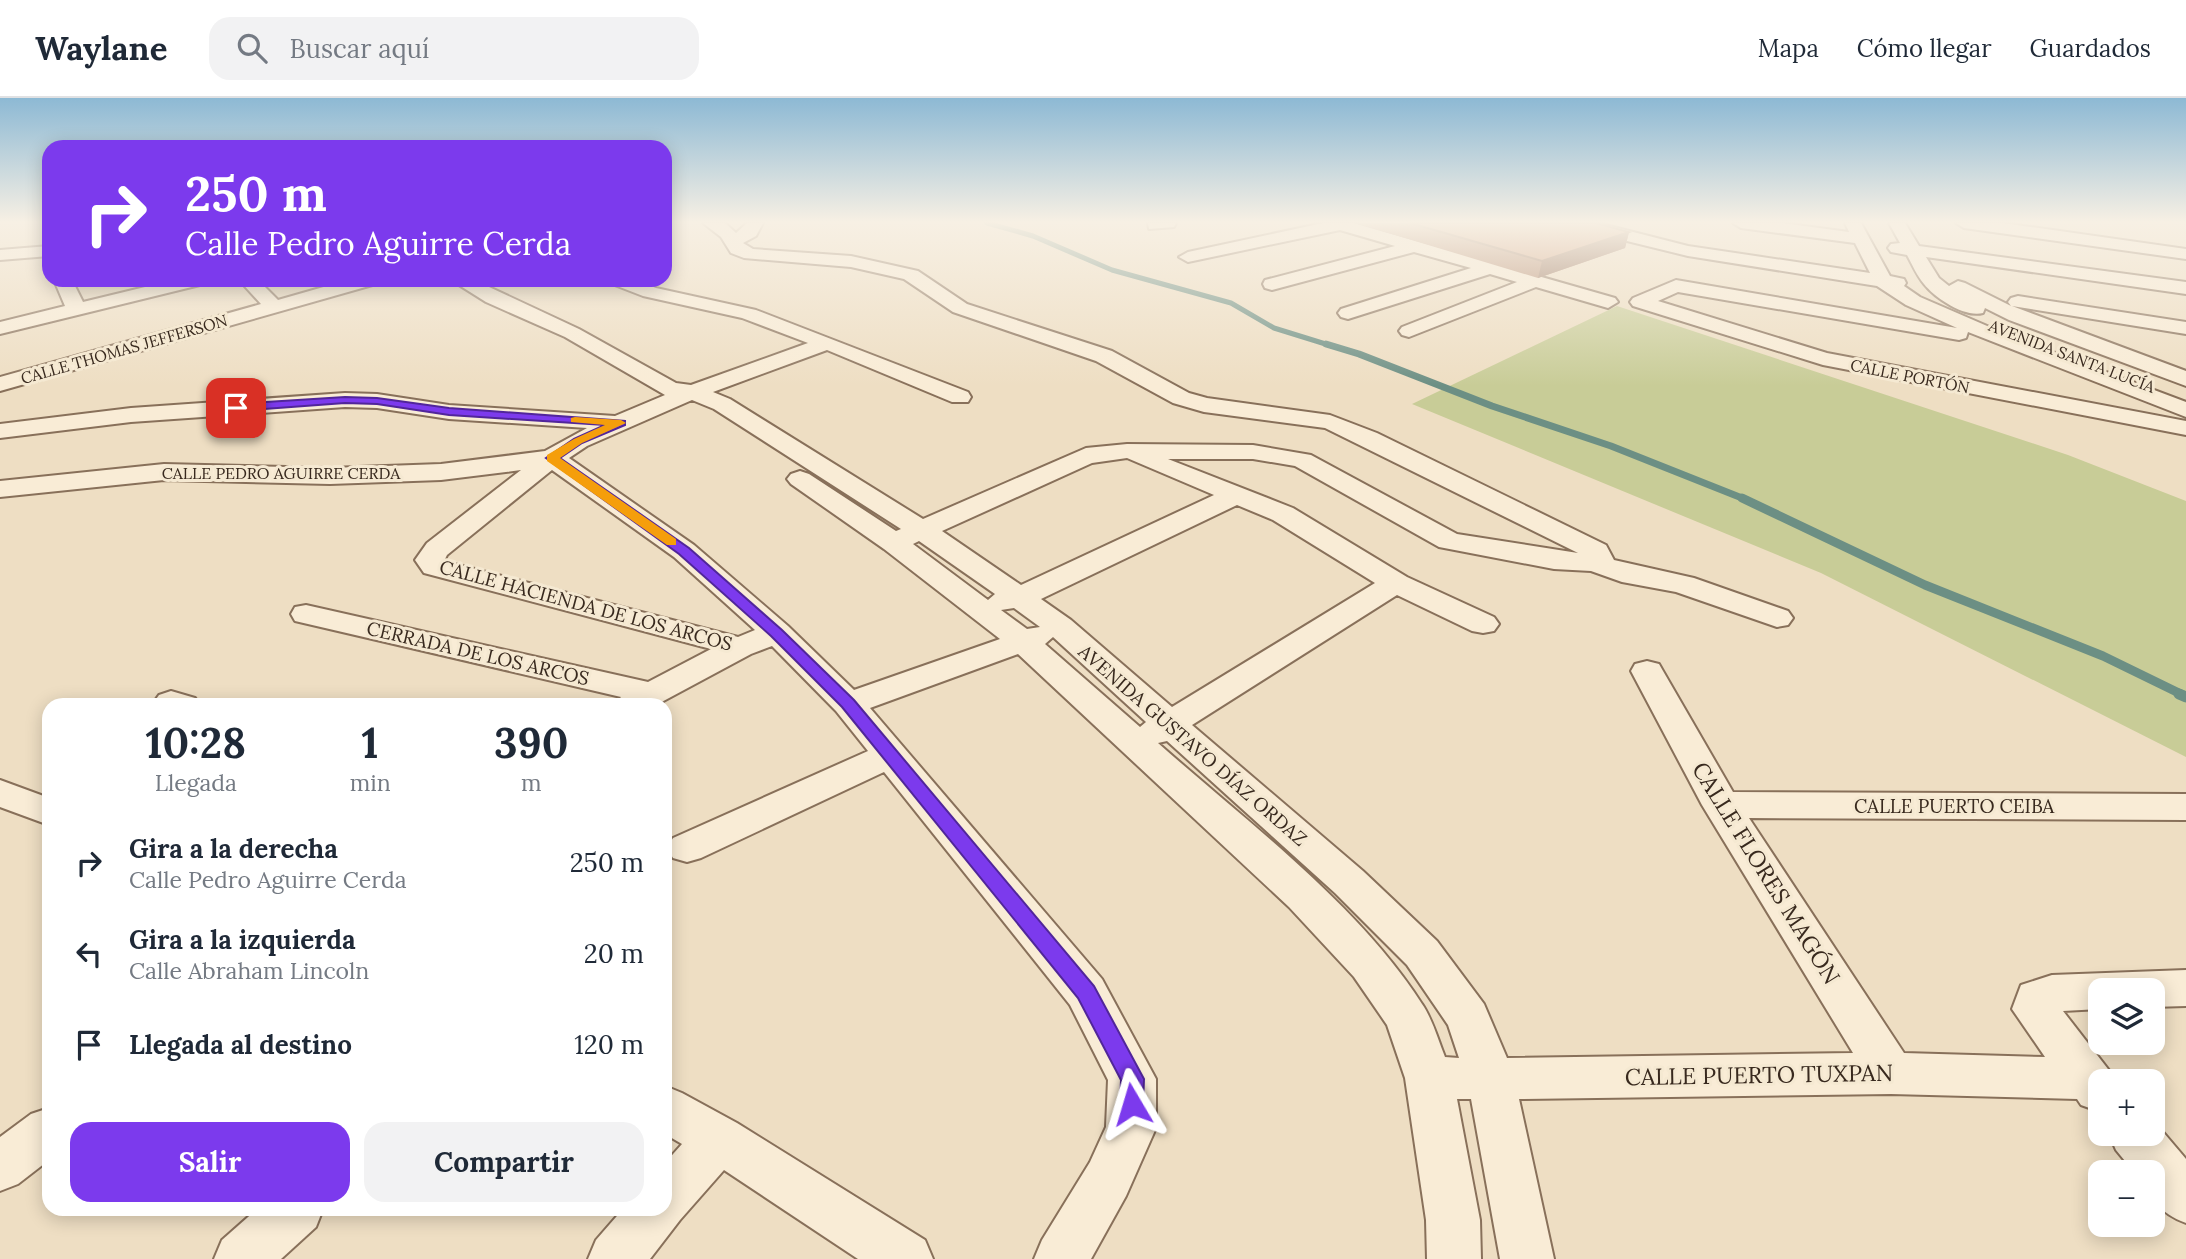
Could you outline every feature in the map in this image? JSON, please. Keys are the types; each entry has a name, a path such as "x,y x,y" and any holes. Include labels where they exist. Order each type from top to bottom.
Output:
{"street":[{"path":"915,277 931,285 945,299 960,308 1104,356 1181,398 1204,405 1330,422 1368,438 1596,551 1600,560 1595,564"},
{"path":"1272,284 1297,277"},
{"path":"1348,313 1461,277"},
{"path":"1516,277 1608,302"},
{"path":"1858,277 1942,290"},
{"path":"1882,277 1883,281"},
{"name":"AVENIDA SANTA LUCÍA","path":"1908,277 1914,286 1931,298 1979,320 2186,400"},
{"name":"AVENIDA SANTA LUCÍA","path":"1929,277 1942,290 1979,310 2186,390"},
{"name":"AVENIDA SANTA LUCÍA","path":"1950,277 1958,287 2016,316 2186,379"},
{"path":"2109,277 2186,288"},
{"name":"AVENIDA SANTA LUCÍA","path":"1883,281 1939,314 2186,410"},
{"path":"1409,331 1533,282"},
{"name":"CALLE PORTÓN","path":"2001,339 1942,332 1676,286 1640,302 1823,359 2186,428"},
{"path":"66,287 76,309"},
{"path":"0,328 168,287"},
{"path":"255,287 274,307"},
{"name":"CALLE THOMAS JEFFERSON","path":"0,384 344,287"},
{"name":"AVENIDA GUSTAVO DÍAZ ORDAZ","path":"473,287 572,333 678,394 907,537 1020,597 1060,627 1349,882 1422,953 1468,1017 1491,1079 1527,1259"},
{"path":"636,287 708,302 749,314 960,397"},
{"path":"1971,294 2186,328"},
{"name":"CALLE PEDRO AGUIRRE CERDA","path":"0,489 164,472 330,476 441,472 552,458 578,441 678,394 827,343"},
{"path":"0,430 109,417 345,400 377,401 449,412 621,423"},
{"path":"1127,452 1283,514 1396,583 1483,624"},
{"path":"907,537 1087,456 1127,452 1253,452 1302,460 1449,541 1554,560 1595,564 1622,573 1684,584 1777,618"},
{"path":"552,458 684,551 777,633 848,704 1086,992 1132,1079 1131,1128 1108,1179 1061,1259"},
{"name":"CALLE HACIENDA DE LOS ARCOS","path":"552,458 437,549 429,560 434,567 740,647 777,633"},
{"path":"981,607 1020,597 1236,495"},
{"name":"AVENIDA GUSTAVO DÍAZ ORDAZ","path":"907,537 981,607 1137,742 1304,895 1369,965 1406,1018 1429,1078 1453,1220 1454,1259"},
{"path":"1137,742 1396,583"},
{"name":"CERRADA DE LOS ARCOS","path":"306,614 637,698"},
{"path":"848,704 1060,627"},
{"path":"643,698 740,647"},
{"name":"CALLE FLORES MAGÓN","path":"1647,671 1721,805 1891,1073"},
{"path":"687,848 890,755"},
{"path":"0,793 42,809"},
{"name":"CALLE PUERTO CEIBA","path":"1721,805 2186,807"},
{"path":"2165,989 2186,988"},
{"path":"2088,992 2052,993 2037,998 2035,1009 2088,1076"},
{"name":"CALLE PUERTO TUXPAN","path":"1429,1078 1891,1073 2088,1085"},
{"path":"672,1112 719,1139 906,1259"},
{"path":"0,1167 42,1135"},
{"path":"672,1193 719,1139"},
{"path":"2144,1146 2186,1198"},
{"path":"241,1259 289,1216"},
{"path":"615,1259 652,1216"}],"green space":[{"path":"1617,306 2068,455 2186,501 2186,757 1821,573 1412,404"}],"waterway":[{"path":"1138,277 1231,303 1274,328 1332,346"},
{"path":"1326,344 1359,354 1492,406 1611,446 1742,498"},
{"path":"1742,498 1747,500"},
{"path":"1742,498 1925,585 2103,656 2183,695"},
{"path":"2179,694 2186,697"}],"slow traffic":[{"path":"575,420 621,423 578,441 552,458 671,542"}],"route":[{"path":"236,408 345,400 377,401 449,412 621,423 578,441 552,458 684,551 777,633 848,704 1086,992 1132,1079 1132,1104"}]}
